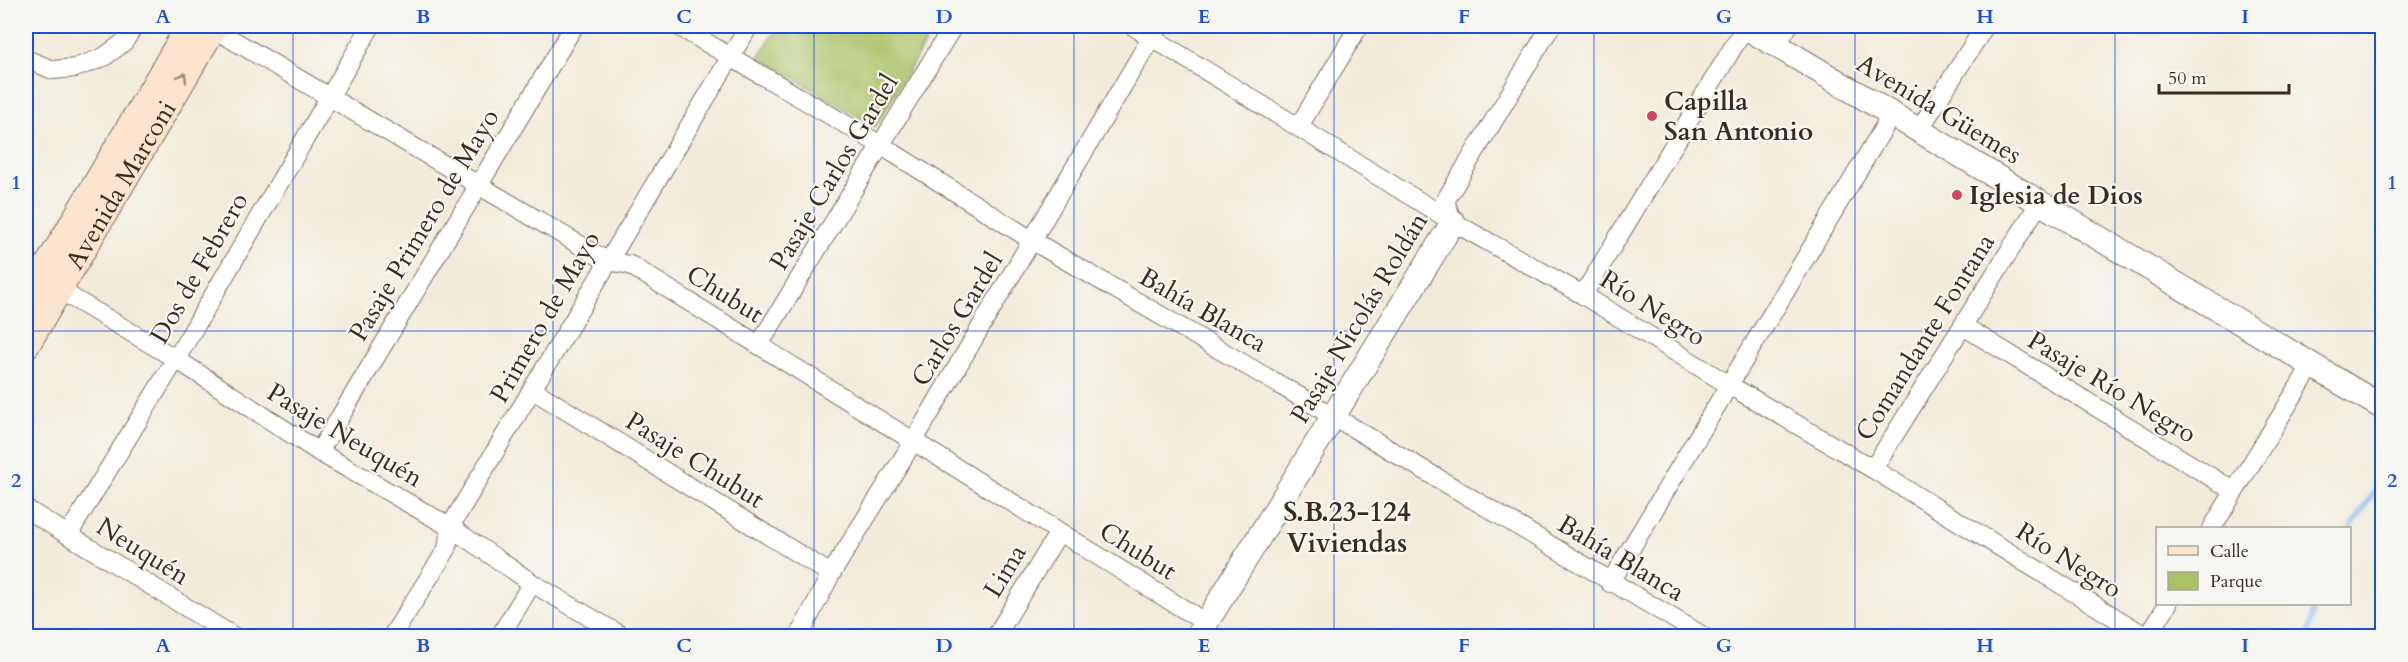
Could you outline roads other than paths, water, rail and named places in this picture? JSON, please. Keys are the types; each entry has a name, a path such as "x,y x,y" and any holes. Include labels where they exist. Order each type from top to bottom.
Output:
{"main road":[{"name":"Avenida Marconi","path":"26,345 50,284 206,26"},
{"name":"Avenida Marconi","path":"26,303 50,284"}],"street":[{"path":"26,59 53,70 75,68 104,57 124,42 134,26"},
{"name":"Chubut","path":"206,26 478,182 607,261 630,265 1059,532 1202,630"},
{"name":"Dos de Febrero","path":"68,535 176,359 371,26"},
{"name":"Pasaje Primero de Mayo","path":"319,452 478,182 574,26"},
{"name":"Bahía Blanca","path":"678,26 879,144 1033,241 1703,636"},
{"name":"Primero de Mayo","path":"392,636 447,549 450,527 748,26"},
{"name":"Pasaje Carlos Gardel","path":"759,345 879,144 953,26"},
{"name":"Río Negro","path":"1133,26 1154,31 1299,126 1453,222 1583,295 2147,636"},
{"path":"1299,126 1359,26"},
{"name":"Pasaje Nicolás Roldán","path":"1202,630 1453,222 1445,201 1551,26"},
{"path":"1583,295 1745,26"},
{"name":"Avenida Güemes","path":"1745,26 1782,35 1892,114 2382,407"},
{"path":"1919,130 1985,26"},
{"name":"Carlos Gardel","path":"799,636 831,574 914,442 1154,31"},
{"path":"1610,583 1892,114"},
{"name":"Comandante Fontana","path":"1873,469 2040,202"},
{"name":"Pasaje Neuquén","path":"50,284 176,359 319,452 450,527 532,583 622,636"},
{"name":"Pasaje Río Negro","path":"1963,326 2234,491"},
{"path":"2213,527 2312,365"},
{"name":"Pasaje Chubut","path":"533,390 831,574"},
{"name":"Neuquén","path":"26,509 222,634"},
{"name":"Lima","path":"996,636 1059,532"},
{"path":"500,636 532,583"},
{"path":"2147,636 2167,605"}],"waterway":[{"path":"2351,528 2382,479"},
{"path":"2308,636 2314,605"}],"place":[{"name":"Capilla San Antonio","path":"1652,116"},
{"name":"Iglesia de Dios","path":"1957,195"}],"district":[{"name":"S.B.23-124 Viviendas","path":"1347,528"}]}
